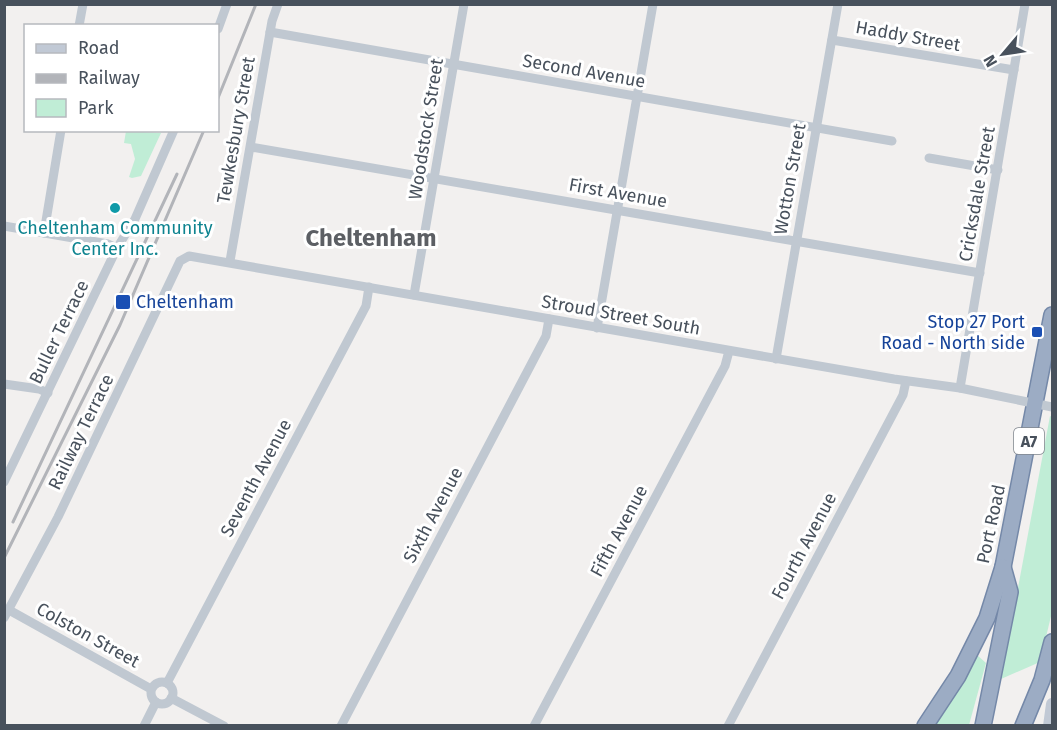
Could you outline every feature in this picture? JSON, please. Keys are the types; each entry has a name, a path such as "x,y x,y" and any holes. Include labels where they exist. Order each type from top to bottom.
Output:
{"highway":[{"name":"Port Road","path":"925,726 958,676 987,618 1003,567 1037,405 1053,315"},
{"path":"983,726 1010,591 1003,567"},
{"path":"1023,726 1042,680 1053,642"}],"main road":[{"path":"1049,726 1053,704"}],"street":[{"path":"79,24 83,4"},
{"path":"219,25 227,4"},
{"name":"Tewkesbury Street","path":"230,261 270,32 278,4"},
{"name":"Woodstock Street","path":"414,295 464,4"},
{"path":"597,328 653,4"},
{"name":"Wotton Street","path":"776,359 838,4"},
{"name":"Cricksdale Street","path":"960,388 1025,4"},
{"name":"Second Avenue","path":"270,32 892,141"},
{"name":"Haddy Street","path":"832,40 1014,70"},
{"path":"44,233 61,132"},
{"name":"Buller Terrace","path":"4,482 117,248 135,219 173,132"},
{"name":"First Avenue","path":"251,147 617,208 796,242 980,273"},
{"path":"929,158 998,170"},
{"path":"4,226 117,248"},
{"name":"Stroud Street South","path":"184,258 195,256 230,261 729,351 960,388 1053,407"},
{"name":"Railway Terrace","path":"7,614 58,517 156,310 184,258"},
{"name":"Seventh Avenue","path":"167,683 366,306 369,287"},
{"name":"Sixth Avenue","path":"341,726 546,336 549,319"},
{"name":"Fifth Avenue","path":"534,726 725,366 729,351"},
{"name":"Fourth Avenue","path":"728,726 903,395 906,381"},
{"path":"4,384 35,388 48,393"},
{"name":"Colston Street","path":"7,614 151,689"},
{"path":"159,682 167,683 173,691 166,703 156,702 152,698 151,689 159,682"},
{"path":"171,698 224,726"},
{"path":"144,726 156,702"}],"green space":[{"path":"126,132 161,133 141,176 129,177 135,159 131,144 124,143"},
{"path":"1050,416 1052,417 1052,612 1040,662 1001,679"},
{"path":"977,655 986,663 969,725 932,726"}],"railway":[{"path":"219,96 256,4"},
{"path":"4,558 120,325 203,132"},
{"path":"13,522 177,174"}],"place":[{"name":"Cheltenham Community Center Inc.","path":"115,208"},
{"name":"Cheltenham","path":"123,302"},
{"name":"Stop 27 Port Road - North side","path":"1037,332"}],"district":[{"name":"Cheltenham","path":"371,238"}]}
